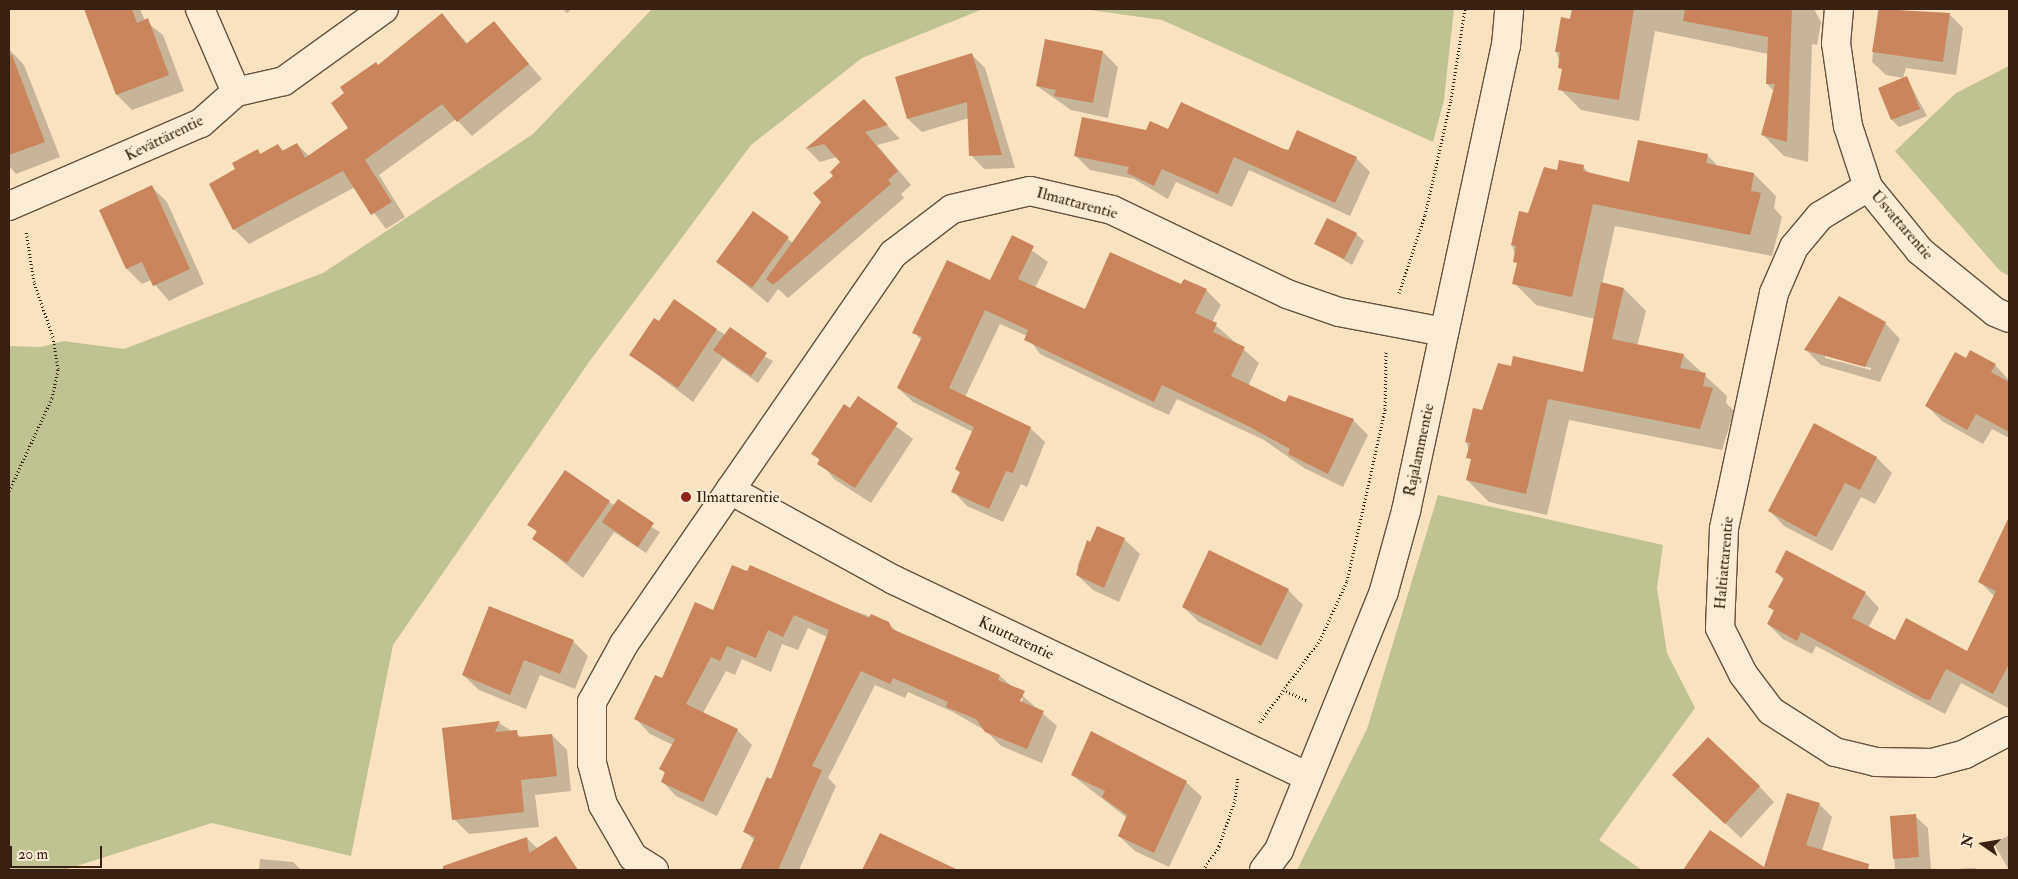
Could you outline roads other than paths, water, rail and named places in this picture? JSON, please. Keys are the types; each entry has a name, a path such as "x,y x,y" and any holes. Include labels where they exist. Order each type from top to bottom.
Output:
{"street":[{"path":"200,9 236,92"},
{"name":"Kevättärentie","path":"16,204 201,123 236,92 284,81 384,9"},
{"name":"Rajalammentie","path":"1264,870 1279,850 1307,776 1384,591 1444,332 1506,46 1510,9"},
{"name":"Usvattarentie","path":"1839,9 1836,43 1848,126 1868,187 1920,251 1995,312 2009,318"},
{"name":"Haltiattarentie","path":"1868,187 1820,216 1794,247 1774,293 1724,529 1720,628 1742,674 1771,711 1835,752 1876,762 1932,763 1965,754 2009,731"},
{"name":"Ilmattarentie","path":"654,870 633,857 603,805 592,763 592,702 624,644 892,254 952,208 1030,191 1112,210 1286,294 1390,322 1444,332"},
{"name":"Kuuttarentie","path":"730,490 894,580 1307,776"}],"place":[{"name":"Ilmattarentie","path":"686,497"}]}
